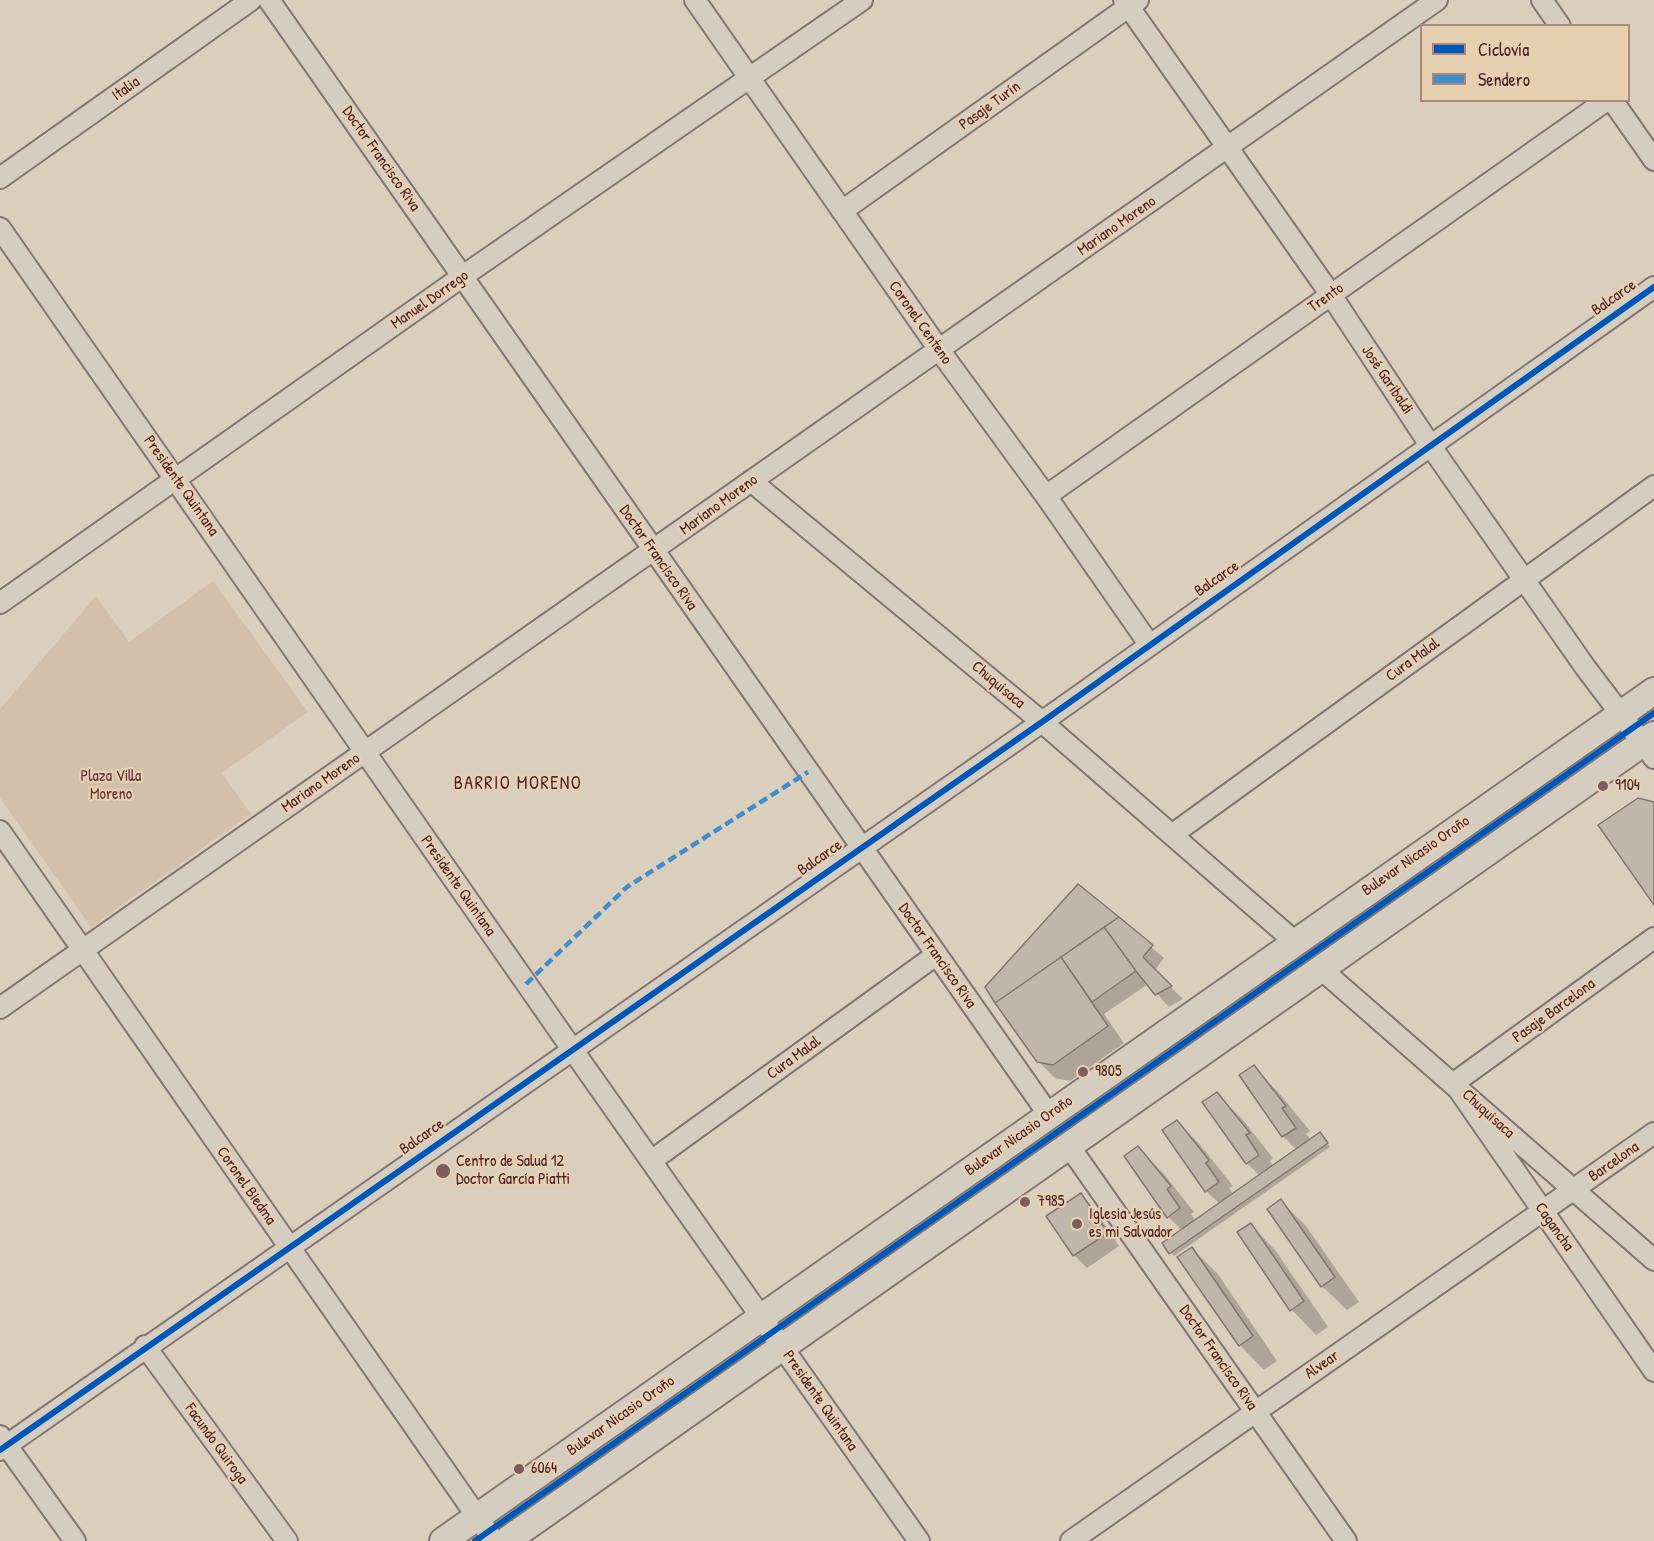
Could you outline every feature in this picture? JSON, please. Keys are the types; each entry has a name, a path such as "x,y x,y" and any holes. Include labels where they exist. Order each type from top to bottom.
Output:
{"main road":[{"name":"Bulevar Nicasio Oroño","path":"443,1541 1294,941 1654,691"},
{"path":"506,1541 1321,969 1650,745"}],"street":[{"name":"Italia","path":"0,178 251,0"},
{"name":"Doctor Francisco Riva","path":"269,0 1049,1115"},
{"name":"Coronel Centeno","path":"695,0 940,351 1046,496 1149,644"},
{"name":"Manuel Dorrego","path":"0,603 463,276 862,0"},
{"name":"Mariano Moreno","path":"0,1008 940,351 1437,0"},
{"path":"1542,0 1559,24"},
{"name":"José Garibaldi","path":"1130,2 1227,147 1331,295 1430,445 1621,714 1650,745"},
{"name":"Pasaje Turín","path":"842,211 1130,2"},
{"name":"Trento","path":"1046,496 1604,102"},
{"path":"1613,102 1654,160"},
{"name":"Presidente Quintana","path":"0,228 572,1049 919,1541"},
{"name":"Balcarce","path":"2,1444 289,1248 1042,722 1654,287"},
{"name":"Chuquisaca","path":"751,482 1042,722 1294,941"},
{"name":"Cura Malal","path":"1173,834 1654,486"},
{"name":"Coronel Biedma","path":"1,833 494,1541"},
{"name":"Pasaje Barcelona","path":"1454,1083 1654,938"},
{"name":"Cura Malal","path":"651,1161 936,955"},
{"name":"Chuquisaca","path":"1321,969 1654,1260"},
{"name":"Cagancha","path":"1454,1083 1654,1371"},
{"name":"Barcelona","path":"1574,1190 1654,1133"},
{"name":"Doctor Francisco Riva","path":"1069,1146 1346,1541"},
{"name":"Alvear","path":"1071,1541 1574,1190"},
{"name":"Facundo Quiroga","path":"145,1346 287,1541"},
{"path":"2,1444 75,1541"}],"green space":[{"name":"Plaza Villa Moreno","path":"213,581 308,712 222,773 251,814 91,927 0,798 0,709 96,596 129,642"},
{"path":"1654,691 1654,735 506,1541 443,1541"}],"building":[{"path":"1638,798 1654,802 1654,905 1598,825"},
{"path":"1078,884 1119,917 995,1003 985,987"},
{"path":"1119,917 1153,945 1143,957 1172,986 1155,995 1136,971 1104,927"},
{"path":"1104,927 1136,971 1092,1002 1061,957"},
{"path":"1061,957 1108,1026 1053,1065 1037,1062 995,1003"},
{"path":"1254,1065 1286,1106 1282,1108 1296,1128 1282,1137 1239,1075"},
{"path":"1217,1092 1250,1133 1246,1135 1259,1155 1246,1164 1202,1102"},
{"path":"1177,1120 1209,1160 1206,1163 1219,1182 1205,1192 1162,1130"},
{"path":"1320,1132 1328,1143 1169,1254 1162,1243"},
{"path":"1138,1146 1171,1186 1167,1189 1180,1208 1167,1218 1124,1156"},
{"name":"Iglesia Jesús es mi Salvador","path":"1081,1193 1108,1233 1073,1256 1046,1216"},
{"path":"1281,1199 1335,1277 1321,1287 1267,1209"},
{"path":"1251,1223 1304,1301 1290,1311 1237,1232"},
{"path":"1192,1247 1253,1336 1239,1346 1177,1257"}],"marked path":[{"path":"526,984 627,887 808,772"}],"cycle path":[{"path":"0,1450 1042,722 1654,287"},
{"path":"475,1541 1654,713"}],"place":[{"name":"9104","path":"1603,786"},
{"name":"9805","path":"1083,1072"},
{"name":"Centro de Salud 12 Doctor García Piatti","path":"443,1171"},
{"name":"7985","path":"1025,1202"},
{"name":"Iglesia Jesús es mi Salvador","path":"1077,1224"},
{"name":"6064","path":"519,1469"}],"district":[{"name":"BARRIO MORENO","path":"518,784"}]}
